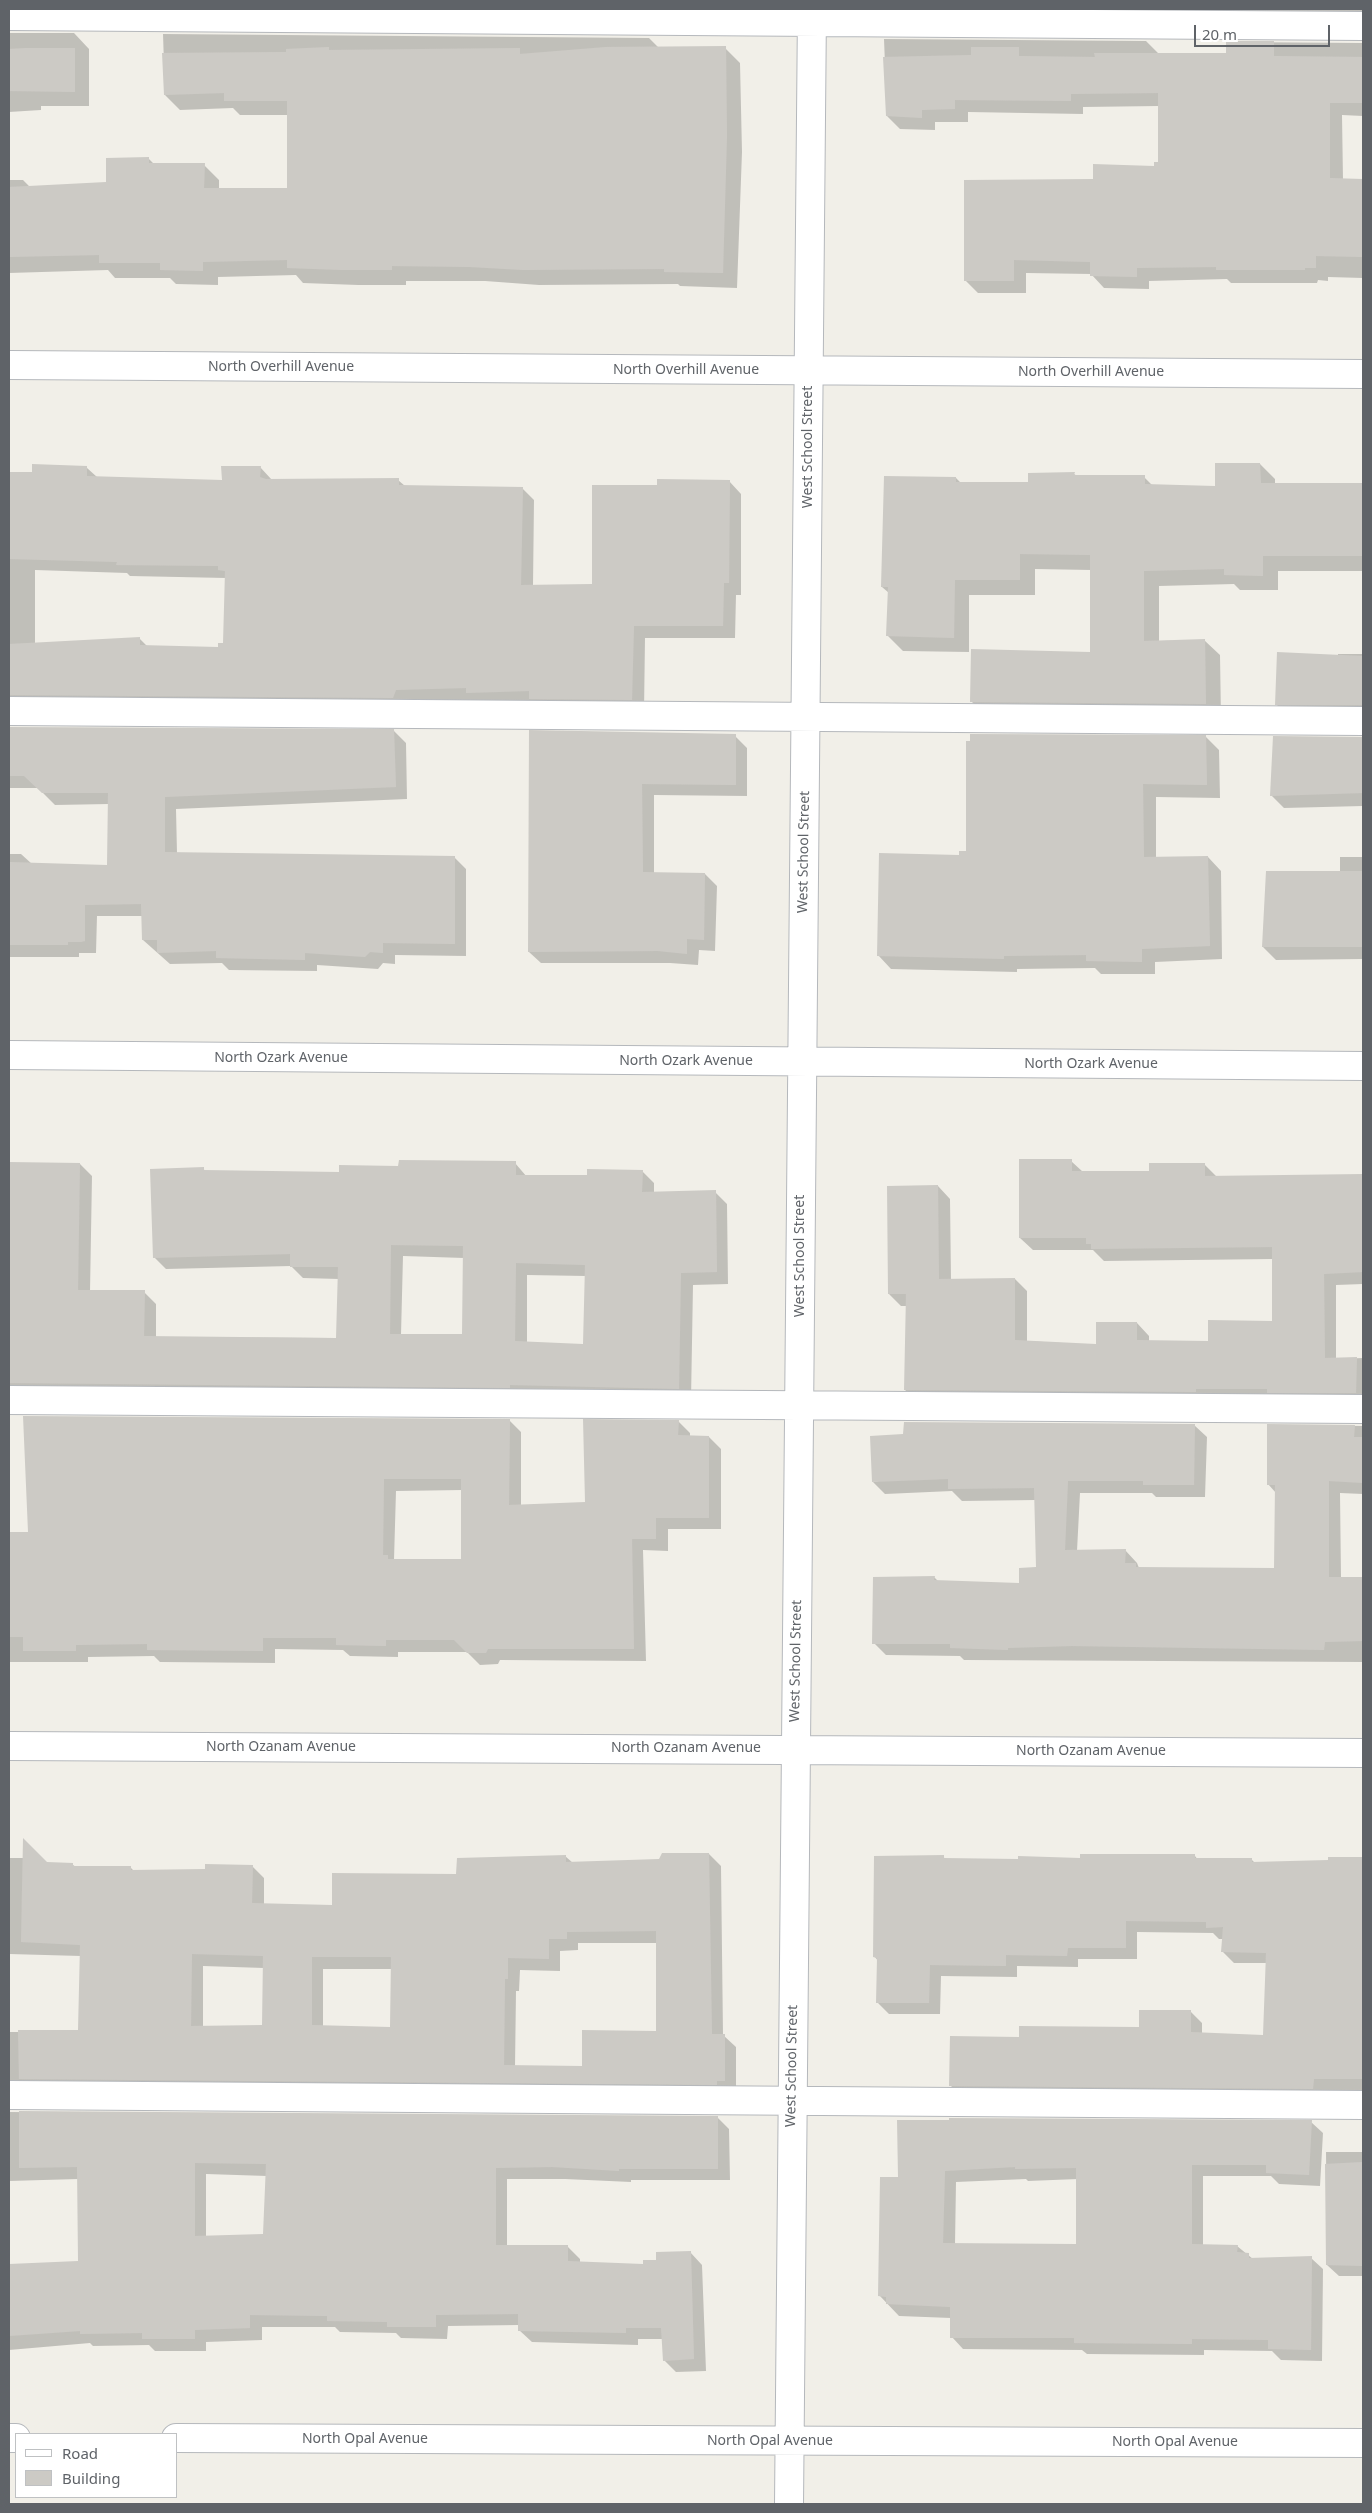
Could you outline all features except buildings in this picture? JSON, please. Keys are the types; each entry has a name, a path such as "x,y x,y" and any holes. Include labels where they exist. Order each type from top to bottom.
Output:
{"street":[{"path":"9,16 812,15 1363,26"},
{"name":"West School Street","path":"789,2504 812,15"},
{"name":"North Overhill Avenue","path":"9,365 1363,374"},
{"path":"9,711 1363,721"},
{"name":"North Ozark Avenue","path":"9,1056 1363,1066"},
{"path":"9,1400 1363,1408"},
{"name":"North Ozanam Avenue","path":"9,1746 1363,1753"},
{"path":"9,2095 1363,2105"},
{"name":"North Opal Avenue","path":"178,2438 1363,2443"}]}
